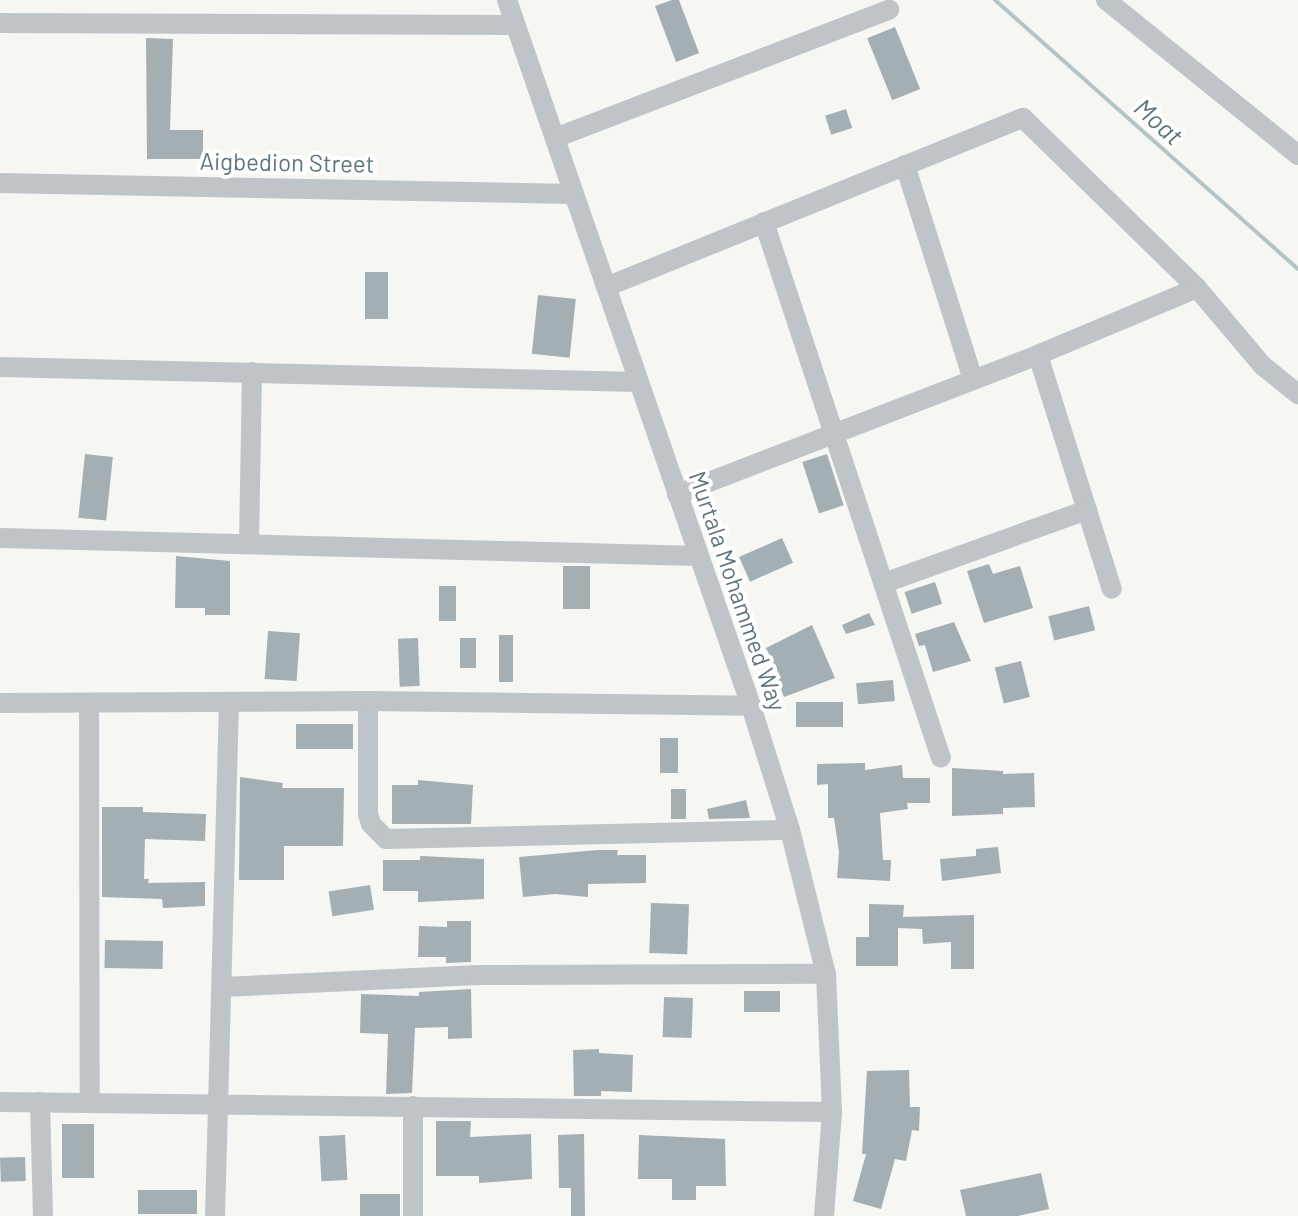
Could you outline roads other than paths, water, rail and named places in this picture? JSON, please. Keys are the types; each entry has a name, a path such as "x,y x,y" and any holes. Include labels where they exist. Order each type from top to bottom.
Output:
{"street":[{"name":"Murtala Mohammed Way","path":"507,0 751,706 790,830 826,974 832,1112 824,1216"},
{"path":"1106,0 1298,155"},
{"path":"555,138 889,10"},
{"path":"0,23 515,25"},
{"path":"606,287 1023,118 1197,288 1263,366 1298,394"},
{"path":"905,165 973,380"},
{"name":"Aigbedion Street","path":"0,183 574,194"},
{"path":"764,222 941,758"},
{"path":"677,494 1038,355 1197,288"},
{"path":"1038,355 1112,589"},
{"path":"0,367 639,382"},
{"path":"249,544 252,372"},
{"path":"884,583 1087,510"},
{"path":"0,538 699,556"},
{"path":"368,701 368,814 371,824 386,839 790,830"},
{"path":"0,703 368,701 751,706"},
{"path":"89,703 90,1103"},
{"path":"215,1216 229,703"},
{"path":"222,987 478,975 826,974"},
{"path":"0,1102 832,1112"},
{"path":"40,1102 43,1216"},
{"path":"413,1106 413,1216"}],"waterway":[{"name":"Moat","path":"995,0 1298,269"}]}
